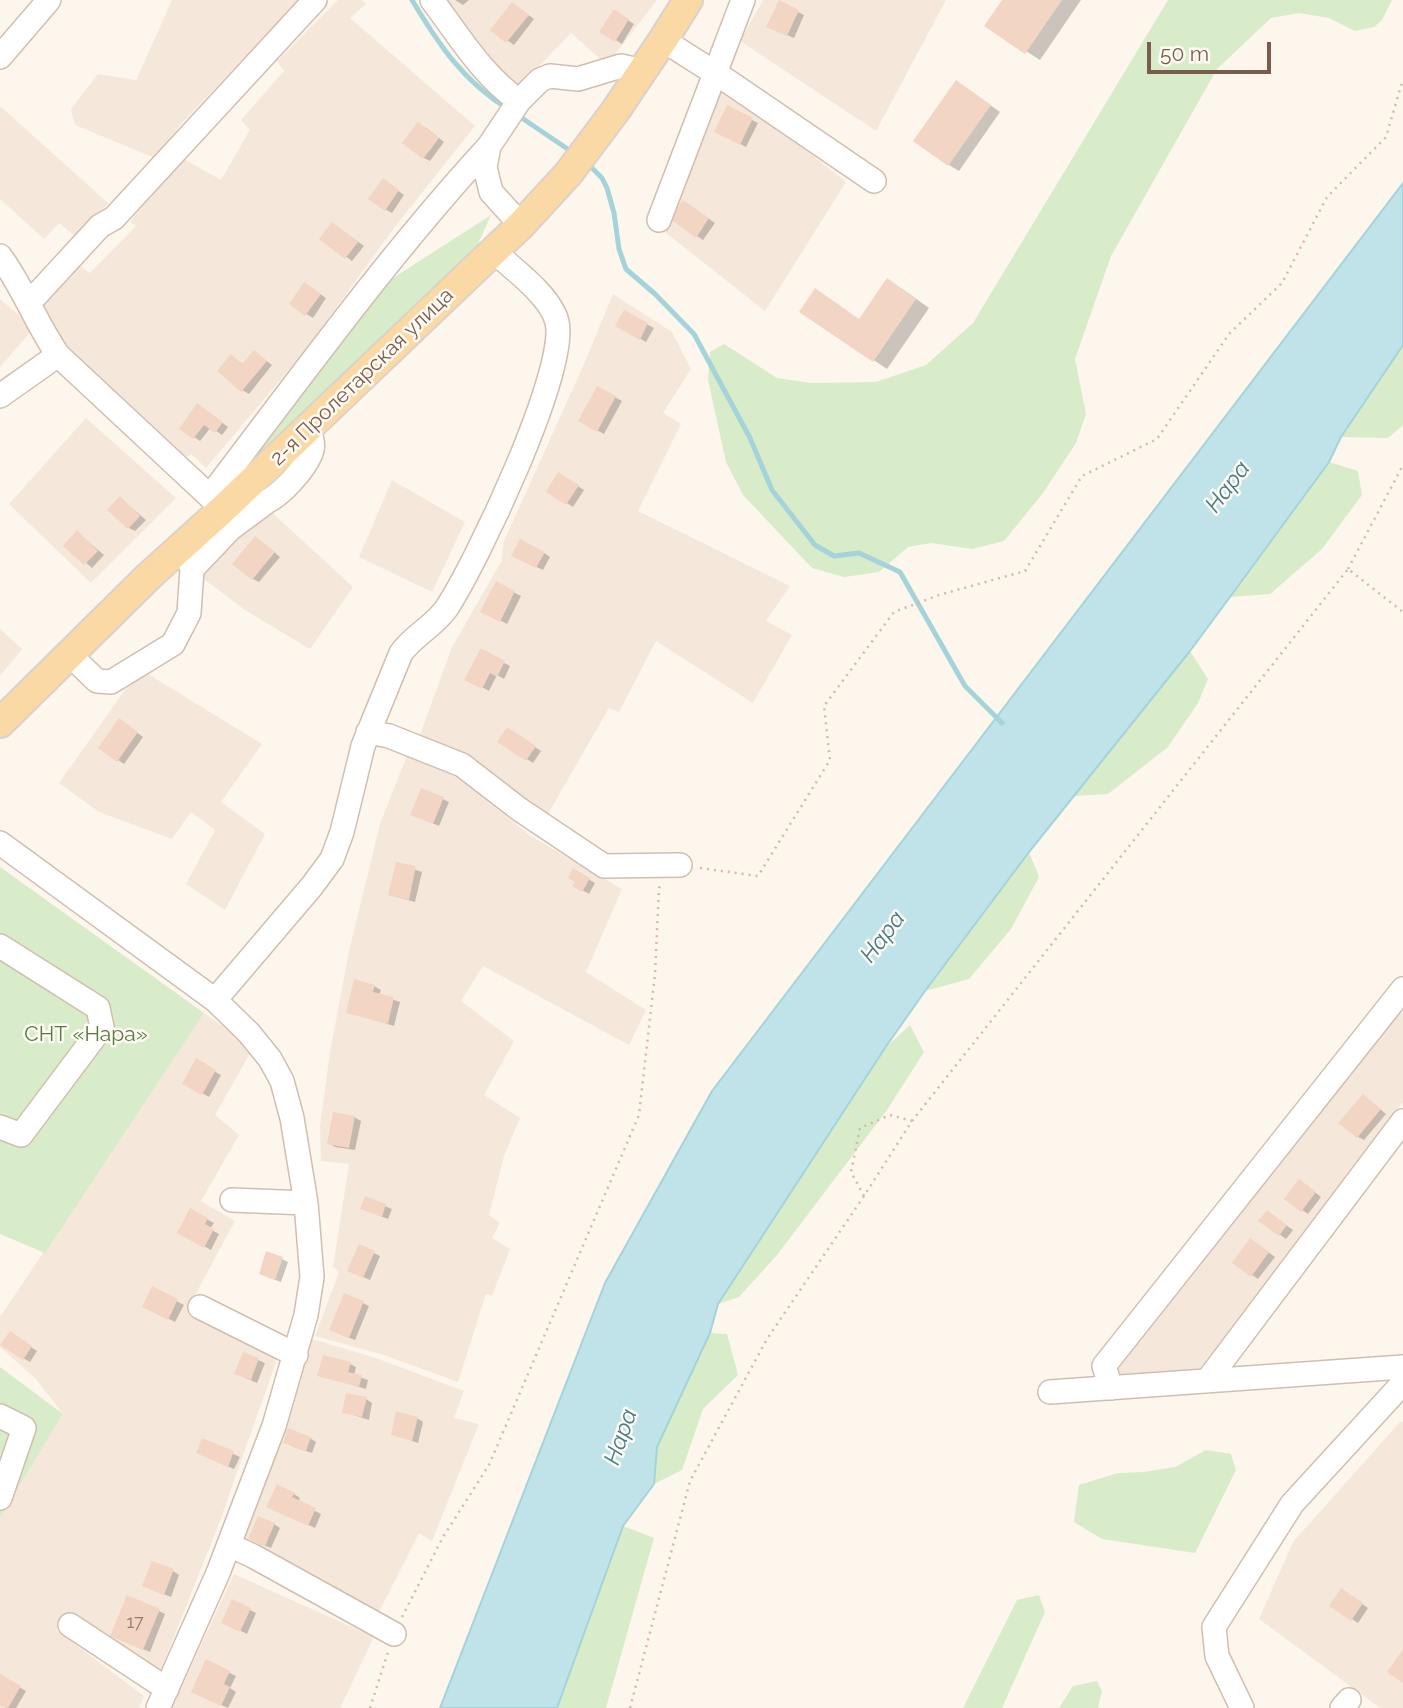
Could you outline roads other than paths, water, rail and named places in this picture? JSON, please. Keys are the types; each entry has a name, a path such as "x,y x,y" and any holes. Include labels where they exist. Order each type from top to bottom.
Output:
{"main road":[{"name":"2-я Пролетарская улица","path":"0,723 69,654 188,557 224,501 308,428 521,225 568,174 642,71 688,0"}],"street":[{"path":"0,57 49,0"},
{"path":"29,303 100,226 114,218 315,0"},
{"path":"432,0 482,69 499,88 519,101"},
{"path":"659,220 743,0"},
{"path":"663,40 874,181"},
{"path":"224,501 369,289 453,185 489,146 519,101 540,80 550,76 578,79 621,66 642,71"},
{"path":"489,146 485,167 491,192 521,225"},
{"path":"215,1000 332,859 342,832 363,746 401,653 410,641 431,627 446,608 488,533 541,405 557,350 557,321 547,302 493,251"},
{"path":"4,263 58,355 224,501 265,503"},
{"path":"0,396 58,355"},
{"path":"69,654 97,681 111,682 173,644 189,613 188,557 281,491 302,469 312,450 308,428"},
{"path":"368,732 389,736 462,765 519,809 604,866 680,865"},
{"path":"0,844 215,1000 249,1033 270,1059 282,1081 292,1118 306,1203 312,1276 296,1355 274,1426 229,1545 163,1698 71,1625"},
{"path":"0,946 98,1008 102,1027 21,1135 0,1127"},
{"path":"1111,1388 1104,1366 1403,989"},
{"path":"1207,1381 1403,1121"},
{"path":"232,1200 306,1203"},
{"path":"200,1307 296,1355"},
{"path":"1050,1392 1403,1367"},
{"path":"1242,1708 1217,1656 1214,1627 1292,1504 1403,1383"},
{"path":"0,1416 24,1429 0,1498"},
{"path":"229,1545 394,1634"}],"water":[{"name":"Нара","path":"1403,183 1403,345 1341,437 1329,462 1230,597 1029,852 925,991 718,1304 710,1333 657,1447 654,1484 623,1526 557,1708 440,1708 605,1283 712,1091"}],"waterway":[{"path":"412,0 453,61 478,86 508,109"},
{"path":"516,114 575,154"},
{"path":"588,164 602,178 607,188 619,249 626,269 694,334 750,438 772,490 815,545 834,556 859,553 900,572 965,686 1002,723"}],"park label":[{"name":"СНТ «Нара»","path":"86,1035"}]}
